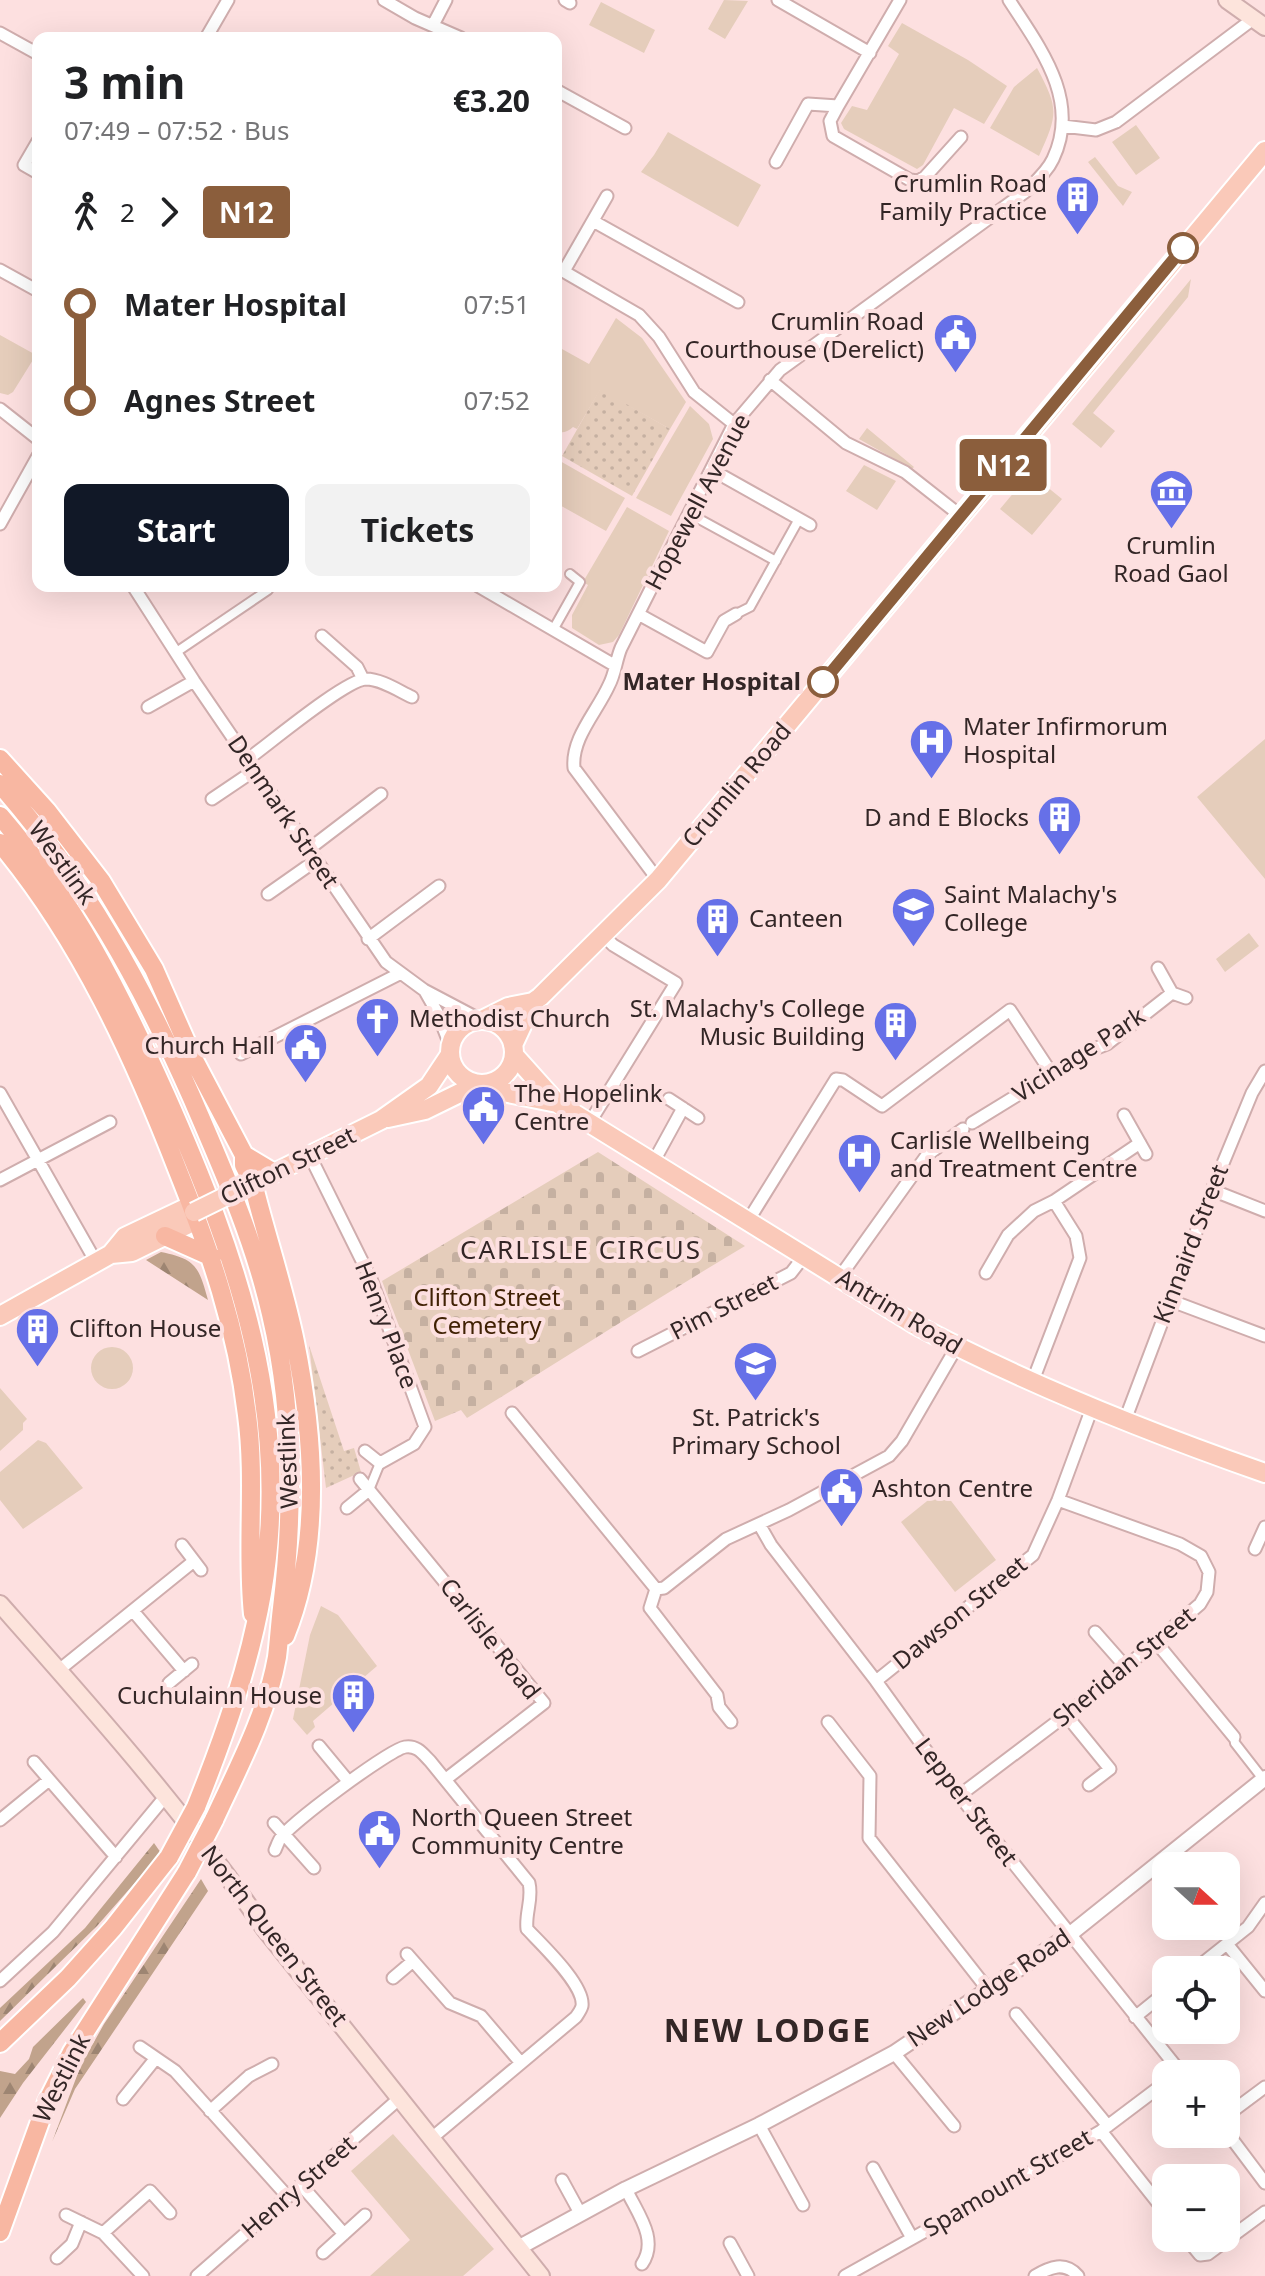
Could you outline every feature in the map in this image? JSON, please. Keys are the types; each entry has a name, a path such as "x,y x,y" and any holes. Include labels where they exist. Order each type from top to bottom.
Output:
{"highway":[{"path":"0,759 47,811 101,881 154,969 195,1062 244,1155 244,1165 253,1183 295,1341 309,1450 304,1572 294,1614 276,1658"},
{"name":"Westlink","path":"0,784 70,871 101,917 136,978 209,1136 259,1269 283,1371 291,1473 291,1516 276,1658 252,1738 187,1872 72,2052 47,2102 0,2232"},
{"name":"Westlink","path":"0,816 62,896 107,970 184,1136 235,1266 258,1357 270,1469 266,1561 255,1629 230,1722 196,1807 169,1857 113,1928 68,1978 0,2043"},
{"path":"0,843 57,919 88,973 162,1128 212,1257 234,1334 247,1413 253,1486 248,1571 255,1629"},
{"path":"244,1155 274,1173"},
{"path":"165,1236 212,1257"},
{"name":"Westlink","path":"0,2196 29,2147"}],"main road":[{"path":"1227,0 1259,23"},
{"name":"Crumlin Road","path":"514,1050 533,1002 658,880 1264,155"},
{"name":"Crumlin Road","path":"481,1019 508,1007 533,1002"},
{"path":"481,1019 500,1024 511,1037 514,1050 507,1072 483,1084 459,1075 450,1050 460,1027 481,1019"},
{"name":"Clifton Street","path":"194,1212 381,1120 429,1086 450,1050"},
{"name":"Antrim Road","path":"514,1050 557,1103"},
{"name":"Clifton Street","path":"381,1120 425,1110 483,1084"},
{"name":"Antrim Road","path":"483,1084 508,1093 557,1103 956,1348 1092,1408 1265,1473"},
{"name":"Clifton Street","path":"0,1316 104,1258 125,1237 186,1208 194,1212"},
{"name":"Clifton Street","path":"104,1258 132,1252 193,1222 194,1212"},
{"name":"North Queen Street","path":"0,1604 59,1670 225,1870 264,1928 541,2276"}],"street":[{"path":"209,32 228,0"},
{"path":"384,0 448,32"},
{"path":"433,25 446,0"},
{"path":"778,0 870,53"},
{"path":"900,0 830,121 833,136 910,180 918,181 961,137"},
{"name":"Hopewell Avenue","path":"658,880 574,768 572,752 611,682 614,665 734,424 770,380 1025,192 1053,159 1063,126 1063,101 1046,58 1009,0"},
{"path":"1063,126 1096,130 1116,122 1259,23"},
{"path":"0,33 32,51"},
{"path":"562,93 625,128"},
{"path":"776,162 808,104 838,106"},
{"path":"32,151 24,165 32,170"},
{"path":"562,266 607,196"},
{"path":"593,221 738,302"},
{"path":"0,270 32,288"},
{"path":"562,270 639,315 659,337 694,392 734,424"},
{"path":"770,380 846,443 905,472 961,516"},
{"path":"0,409 32,434"},
{"path":"0,524 32,467"},
{"path":"640,615 707,652 724,621 750,607 776,561 804,522 712,470"},
{"path":"690,514 776,561"},
{"path":"553,630 580,582 570,574"},
{"name":"Denmark Street","path":"137,592 315,861 386,962 424,990 481,1019"},
{"path":"175,653 265,592"},
{"path":"488,592 614,665"},
{"path":"322,636 357,667 363,679"},
{"path":"248,759 337,693 363,679 376,681 412,697"},
{"path":"148,707 194,681"},
{"path":"212,799 255,770"},
{"path":"309,849 381,794"},
{"path":"268,894 315,861"},
{"path":"368,939 439,886"},
{"path":"590,1122 676,983 613,945 603,935"},
{"path":"1158,968 1172,993"},
{"path":"241,1054 399,974"},
{"name":"Denmark Street","path":"424,990 438,1014 450,1050"},
{"name":"Vicinage Park","path":"839,1278 927,1155 967,1126 1089,1051 1107,1044 1172,993 1186,998"},
{"path":"748,1221 836,1079 843,1080 882,1106 1010,1010 1052,1074"},
{"name":"Kinnaird Street","path":"1125,1420 1212,1190 1252,1093 1265,1071"},
{"path":"0,1093 36,1161 104,1258"},
{"path":"669,1099 698,1118"},
{"path":"654,1161 683,1108"},
{"path":"986,1273 1008,1235 1034,1211 1143,1149 1124,1115"},
{"path":"0,1180 110,1122"},
{"name":"Henry Place","path":"309,1154 371,1279 425,1427 414,1444 380,1463"},
{"path":"1212,1190 1265,1211"},
{"path":"1032,1383 1080,1258 1076,1236 1054,1201"},
{"name":"Pim Street","path":"638,1351 791,1273 804,1256"},
{"path":"1169,1300 1265,1336"},
{"path":"656,1589 664,1588 726,1539 831,1488 896,1450 956,1348"},
{"name":"Dawson Street","path":"876,1681 1033,1555 1058,1500 1092,1408"},
{"path":"512,1413 656,1589"},
{"path":"347,1508 369,1490 380,1463 365,1451"},
{"name":"Carlisle Road","path":"360,1479 544,1703 446,1779"},
{"name":"Sheridan Street","path":"960,1795 1156,1642 1200,1604 1207,1592 1209,1572 1201,1556 1180,1544 1058,1500"},
{"name":"Lepper Street","path":"759,1524 771,1545 960,1795 1170,2060"},
{"path":"1255,1549 1265,1527"},
{"path":"59,1670 133,1611 198,1566 182,1545"},
{"path":"656,1589 650,1608 717,1695 719,1707 731,1722"},
{"path":"133,1611 188,1668 169,1683"},
{"path":"1095,1632 1125,1666"},
{"path":"1156,1642 1234,1737 1235,1743 1264,1779"},
{"path":"1066,1715 1110,1769 1089,1785"},
{"path":"828,1722 870,1776 869,1838 989,1991"},
{"path":"319,1746 348,1781"},
{"path":"275,1850 284,1834 348,1781 406,1747 418,1749 446,1779 529,1883 532,1894 527,1929 567,1973 581,1996 582,2008 576,2017 433,2137"},
{"path":"34,1762 116,1857"},
{"name":"New Lodge Road","path":"518,2248 626,2189 759,2125 894,2053 1069,1935 1264,1779"},
{"path":"0,1820 49,1780"},
{"path":"0,1981 53,1932 165,1797"},
{"path":"274,1823 314,1868"},
{"path":"1212,1956 1248,1927 1265,1903"},
{"path":"1227,1944 1265,1991"},
{"path":"393,1978 410,1957 450,2003 481,2016 521,2063"},
{"path":"1135,2017 1152,2003"},
{"path":"1016,2014 1152,2194"},
{"path":"140,2047 175,2071 288,2197"},
{"path":"894,2053 954,2126"},
{"path":"123,2099 156,2058"},
{"path":"210,2111 249,2076 272,2064"},
{"path":"1240,2106 1265,2087"},
{"name":"Spamount Street","path":"853,2274 1104,2128 1152,2092"},
{"name":"Henry Street","path":"197,2276 401,2097"},
{"path":"759,2125 803,2205"},
{"path":"1239,2148 1265,2182"},
{"path":"873,2168 912,2238"},
{"path":"562,2180 580,2213"},
{"path":"301,2185 344,2234"},
{"path":"626,2189 650,2239 649,2254 642,2264"},
{"path":"103,2233 150,2191 170,2213"},
{"path":"1240,2230 1265,2212"},
{"path":"66,2215 103,2233 143,2276"},
{"path":"323,2253 365,2215"},
{"path":"57,2258 72,2244 81,2222"},
{"path":"730,2243 748,2276"},
{"path":"1035,2276 1050,2267 1062,2266 1078,2276"}],"green space":[{"path":"724,0 748,1 725,39 708,29"},
{"path":"601,2 655,30 644,53 589,25"},
{"path":"902,23 1007,86 984,124 954,108 923,165 917,169 844,129 841,123 852,106 867,110 899,54 888,46"},
{"path":"1037,68 1049,93 1053,112 1053,121 1039,156 990,128 1014,87"},
{"path":"1136,125 1160,158 1136,175 1112,142"},
{"path":"668,132 761,185 738,227 641,172"},
{"path":"1095,157 1118,186 1132,192 1123,206 1088,162"},
{"path":"1191,279 1188,297 1093,413 1115,431 1101,448 1072,424"},
{"path":"616,318 642,338 686,402 670,429 600,390 577,429 573,427 562,432 562,349 589,364"},
{"path":"0,335 32,353 32,361 13,392 8,395 0,393"},
{"path":"600,389 670,429 632,496 562,456"},
{"path":"690,406 709,424 713,439 671,516 636,498"},
{"path":"867,428 914,467 912,469 859,439"},
{"path":"562,462 625,498 606,531 562,506"},
{"path":"864,465 896,481 877,510 846,491"},
{"path":"1030,473 1062,499 1032,535 1000,509"},
{"path":"627,507 669,531 619,635 613,642 599,645 572,628 572,615 588,585 583,582"},
{"path":"1265,739 1265,879 1197,797"},
{"path":"1249,933 1259,946 1225,972 1216,959"},
{"name":"Clifton Street Cemetery","path":"598,1152 745,1246 467,1418 461,1410 435,1421 382,1281"},
{"path":"161,1252 182,1258 195,1267 208,1300 146,1260"},
{"path":"309,1345 344,1451 354,1448 361,1472 326,1488"},
{"path":"112,1347 127,1353 133,1368 127,1383 112,1389 97,1383 91,1368 97,1353"},
{"path":"0,1388 27,1419 23,1430 0,1451"},
{"path":"38,1440 46,1443 83,1488 23,1529 0,1500 0,1472"},
{"path":"942,1489 996,1560 955,1592 901,1522"},
{"path":"321,1606 338,1615 377,1666 313,1721 315,1727 307,1735 293,1719 310,1635"},
{"path":"154,1843 161,1853 97,1926 0,2021 0,2008 85,1928"},
{"path":"201,1879 208,1891 75,2089 52,2142 81,2065 104,2024"},
{"path":"83,1998 86,2002 0,2118 0,2071 15,2074 29,2059 33,2047"},
{"path":"393,2134 494,2249 463,2276 370,2276 410,2240 351,2171"}],"bus line":[{"name":"N12","path":"823,682 1183,248"}],"place":[{"name":"Crumlin Road Family Practice","path":"1078,237"},
{"name":"Crumlin Road Courthouse (Derelict)","path":"955,375"},
{"name":"Crumlin Road Gaol","path":"1171,531"},
{"name":"Mater Hospital","path":"823,682"},
{"name":"Mater Infirmorum Hospital","path":"932,780"},
{"name":"D and E Blocks","path":"1060,857"},
{"name":"Saint Malachy's College","path":"913,948"},
{"name":"Canteen","path":"718,958"},
{"name":"Methodist Church","path":"378,1058"},
{"name":"St. Malachy's College Music Building","path":"896,1062"},
{"name":"Church Hall","path":"306,1085"},
{"name":"The Hopelink Centre","path":"483,1147"},
{"name":"Carlisle Wellbeing and Treatment Centre","path":"859,1194"},
{"name":"Clifton House","path":"38,1368"},
{"name":"St. Patrick's Primary School","path":"756,1403"},
{"name":"Ashton Centre","path":"841,1528"},
{"name":"Cuchulainn House","path":"353,1735"},
{"name":"North Queen Street Community Centre","path":"380,1871"}],"district":[{"name":"CARLISLE CIRCUS","path":"581,1250"},
{"name":"NEW LODGE","path":"768,2031"}]}
